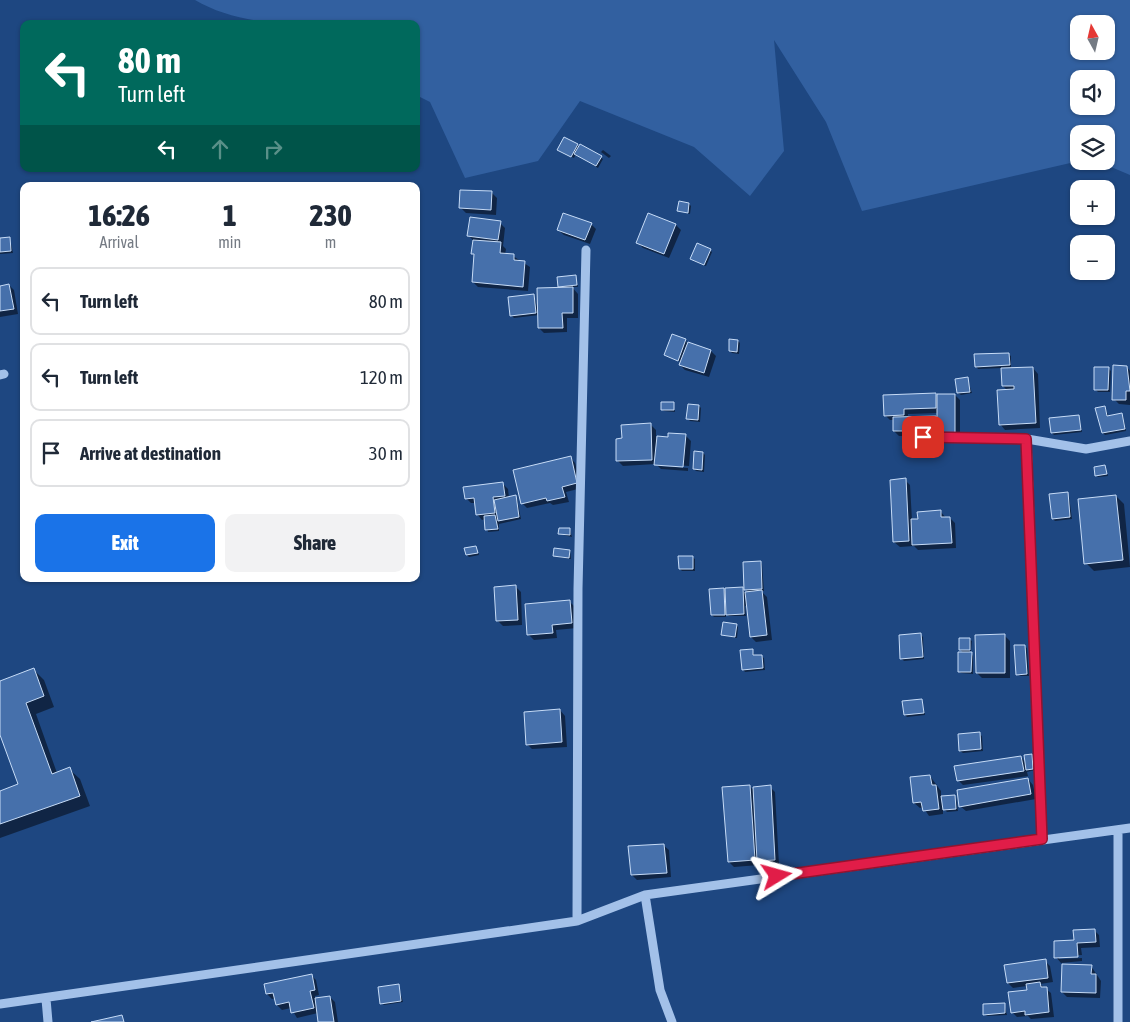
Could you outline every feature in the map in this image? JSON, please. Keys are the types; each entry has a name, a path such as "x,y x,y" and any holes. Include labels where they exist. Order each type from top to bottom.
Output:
{"street":[{"path":"577,921 578,599 586,250"},
{"path":"923,437 1026,439 1086,449 1130,441"},
{"path":"1026,439 1042,839"},
{"path":"0,1004 46,999 577,921 644,895 1130,828"},
{"path":"1118,830 1118,1022"},
{"path":"644,895 660,990 672,1022"},
{"path":"46,999 48,1022"}],"shaded area":[{"path":"195,0 1130,0 1130,175 1115,169 1115,125 1070,125 1070,163 862,211 826,122 774,40 784,151 750,196 694,147 580,101 538,161 465,178 430,102 420,97 420,20 252,20 219,11"}],"building":[{"path":"564,137 578,144 571,157 557,150"},
{"path":"580,144 602,156 596,166 574,154"},
{"path":"460,190 492,191 491,210 459,208"},
{"path":"679,201 689,203 688,213 677,211"},
{"path":"563,213 592,223 585,240 557,230"},
{"path":"648,213 676,224 664,254 636,243"},
{"path":"470,217 501,221 498,240 467,236"},
{"path":"10,237 11,251 0,252 0,238"},
{"path":"473,240 501,242 500,253 514,254 514,260 525,261 523,287 472,282 474,254 471,254"},
{"path":"697,243 711,249 704,265 690,259"},
{"path":"576,275 577,285 558,287 557,277"},
{"path":"9,284 14,309 0,311 0,286"},
{"path":"573,287 573,313 562,313 563,328 538,328 537,288"},
{"path":"534,294 536,313 510,316 508,297"},
{"path":"672,334 686,339 678,361 664,355"},
{"path":"729,339 738,340 737,352 729,351"},
{"path":"688,342 711,350 704,373 679,365"},
{"path":"1009,353 1010,365 975,367 974,354"},
{"path":"1113,365 1127,366 1130,391 1126,391 1126,400 1112,400"},
{"path":"1033,367 1036,423 999,425 997,390 1014,389 1014,386 1002,386 1001,368"},
{"path":"1094,367 1109,367 1108,390 1094,390"},
{"path":"968,377 970,392 957,393 955,379"},
{"path":"936,393 936,408 904,409 904,415 884,416 883,395"},
{"path":"937,394 955,394 955,433 937,433"},
{"path":"661,402 674,402 674,410 661,410"},
{"path":"688,404 699,405 698,420 686,419"},
{"path":"1105,406 1107,416 1122,413 1125,429 1102,433 1095,408"},
{"path":"1079,415 1081,430 1051,433 1049,418"},
{"path":"936,416 936,431 893,431 893,417"},
{"path":"651,423 652,460 616,461 616,439 622,438 621,425"},
{"path":"668,433 686,434 683,467 654,465 657,436 668,437"},
{"path":"694,451 703,452 702,470 693,469"},
{"path":"571,456 577,483 562,487 565,497 547,501 546,498 521,504 513,470"},
{"path":"1105,465 1107,474 1095,476 1094,467"},
{"path":"906,478 909,541 893,542 890,480"},
{"path":"503,482 505,496 493,497 495,513 476,515 474,498 465,499 463,487"},
{"path":"1068,492 1070,517 1052,519 1049,494"},
{"path":"516,495 519,517 498,521 494,500"},
{"path":"1116,495 1123,560 1084,564 1078,499"},
{"path":"941,510 941,517 950,517 952,543 912,545 911,519 918,519 917,512"},
{"path":"495,515 498,529 485,530 484,516"},
{"path":"559,528 570,528 570,535 558,534"},
{"path":"476,546 478,553 466,555 464,548"},
{"path":"554,548 570,550 569,558 553,556"},
{"path":"678,556 693,556 693,569 679,569"},
{"path":"761,561 762,589 744,590 743,562"},
{"path":"516,585 518,620 496,621 494,587"},
{"path":"743,587 744,614 726,615 725,588"},
{"path":"724,588 725,615 711,615 709,589"},
{"path":"762,590 767,635 750,637 745,592"},
{"path":"570,600 572,623 552,625 553,633 527,635 525,604"},
{"path":"723,622 737,624 735,637 721,635"},
{"path":"921,633 923,657 900,659 899,635"},
{"path":"1005,634 1005,673 976,673 975,635"},
{"path":"959,638 970,638 970,650 959,650"},
{"path":"1014,645 1025,645 1027,674 1016,675"},
{"path":"753,649 753,655 762,655 763,668 742,670 740,650"},
{"path":"958,652 972,652 971,672 958,672"},
{"path":"34,668 44,696 26,703 52,774 70,767 80,796 0,824 0,791 18,784 0,735 0,681"},
{"path":"922,699 924,713 904,715 902,701"},
{"path":"560,709 562,742 526,745 524,712"},
{"path":"980,732 981,749 959,751 958,734"},
{"path":"1032,754 1033,769 1026,770 1024,755"},
{"path":"1021,756 1024,771 957,781 954,766"},
{"path":"930,775 932,785 936,785 939,809 923,811 921,802 913,803 910,777"},
{"path":"1028,778 1031,794 959,807 957,790"},
{"path":"750,785 755,860 728,862 722,787"},
{"path":"771,785 775,860 757,861 753,787"},
{"path":"955,795 956,809 943,810 941,796"},
{"path":"664,844 667,873 631,875 628,846"},
{"path":"1095,929 1096,942 1077,943 1078,957 1054,958 1054,941 1074,940 1073,930"},
{"path":"1046,959 1048,978 1007,983 1004,965"},
{"path":"1062,964 1092,965 1091,974 1096,974 1096,993 1061,992"},
{"path":"312,974 315,990 310,991 314,1008 291,1013 289,1002 276,1005 273,993 266,994 264,984"},
{"path":"1040,982 1041,987 1047,987 1049,1012 1025,1015 1025,1011 1011,1013 1008,992 1027,990 1026,984"},
{"path":"399,984 401,1001 380,1004 378,987"},
{"path":"330,996 334,1022 318,1022 315,998"},
{"path":"1005,1003 1005,1013 983,1015 983,1004"},
{"path":"122,1015 124,1022 91,1022"}],"route":[{"path":"777,876 1042,839 1026,439 923,437"}]}
